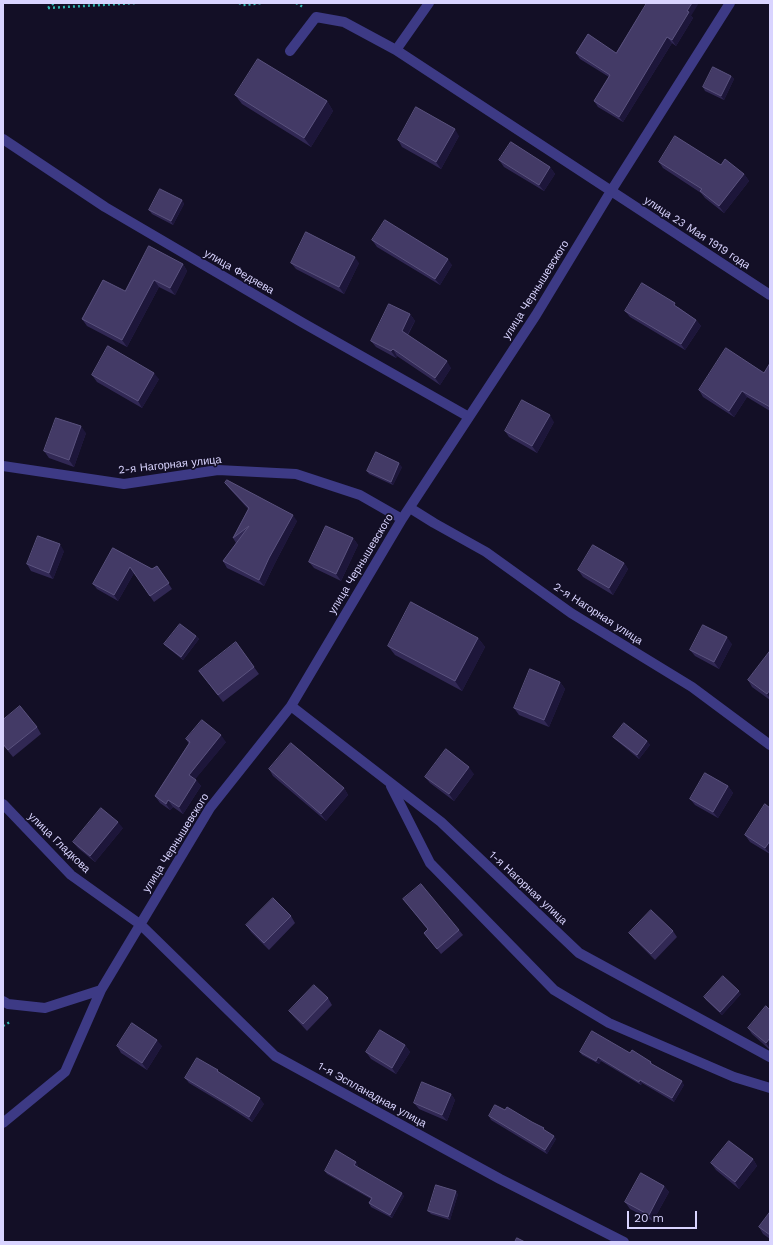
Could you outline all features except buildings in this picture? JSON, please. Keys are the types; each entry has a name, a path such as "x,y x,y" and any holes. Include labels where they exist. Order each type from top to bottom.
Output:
{"street":[{"path":"396,50 428,3"},
{"name":"улица Чернышевского","path":"3,1123 65,1072 101,990 210,808 291,706 402,518 536,314 611,191 730,3"},
{"name":"улица 23 Мая 1919 года","path":"290,51 316,17 344,22 396,50 770,295"},
{"name":"улица Федяева","path":"3,139 106,207 303,323 469,416"},
{"name":"2-я Нагорная улица","path":"3,466 124,484 218,470 296,474 360,495 402,518"},
{"name":"2-я Нагорная улица","path":"410,508 434,524 486,552 571,613 692,687 770,745"},
{"name":"1-я Нагорная улица","path":"291,706 441,822 579,953 770,1057"},
{"path":"389,783 430,863 554,990 609,1023 734,1077 770,1088"},
{"name":"улица Гладкова","path":"3,804 72,875 140,925"},
{"name":"1-я Эспланадная улица","path":"140,925 276,1056 500,1179 624,1242"},
{"path":"3,1000 8,1004 45,1008 101,990"}],"path":[{"path":"54,3 48,8 136,3"},
{"path":"239,3 242,5 262,3"}]}
